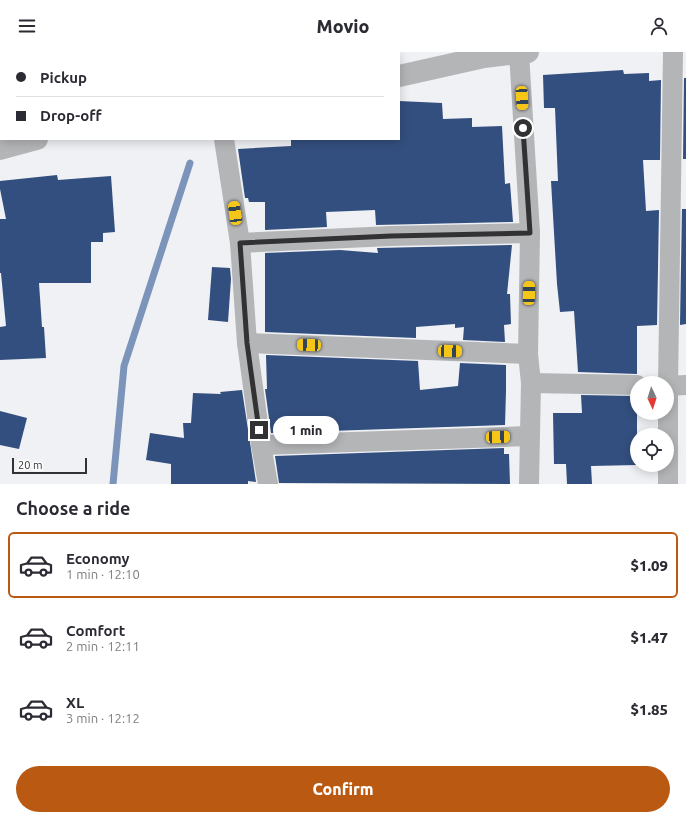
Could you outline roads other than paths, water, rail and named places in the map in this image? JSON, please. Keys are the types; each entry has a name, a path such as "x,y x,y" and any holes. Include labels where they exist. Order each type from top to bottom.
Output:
{"street":[{"path":"673,52 674,376"},
{"path":"400,76 481,54 523,53 530,233 528,354 531,383 529,484"},
{"path":"0,149 33,140"},
{"path":"224,140 240,243 247,343 268,484"},
{"path":"240,243 391,236 530,233"},
{"path":"247,343 528,354"},
{"path":"531,383 630,385"},
{"path":"668,484 672,420"},
{"path":"261,445 529,436"}],"waterway":[{"path":"113,484 124,366 190,163"}]}
